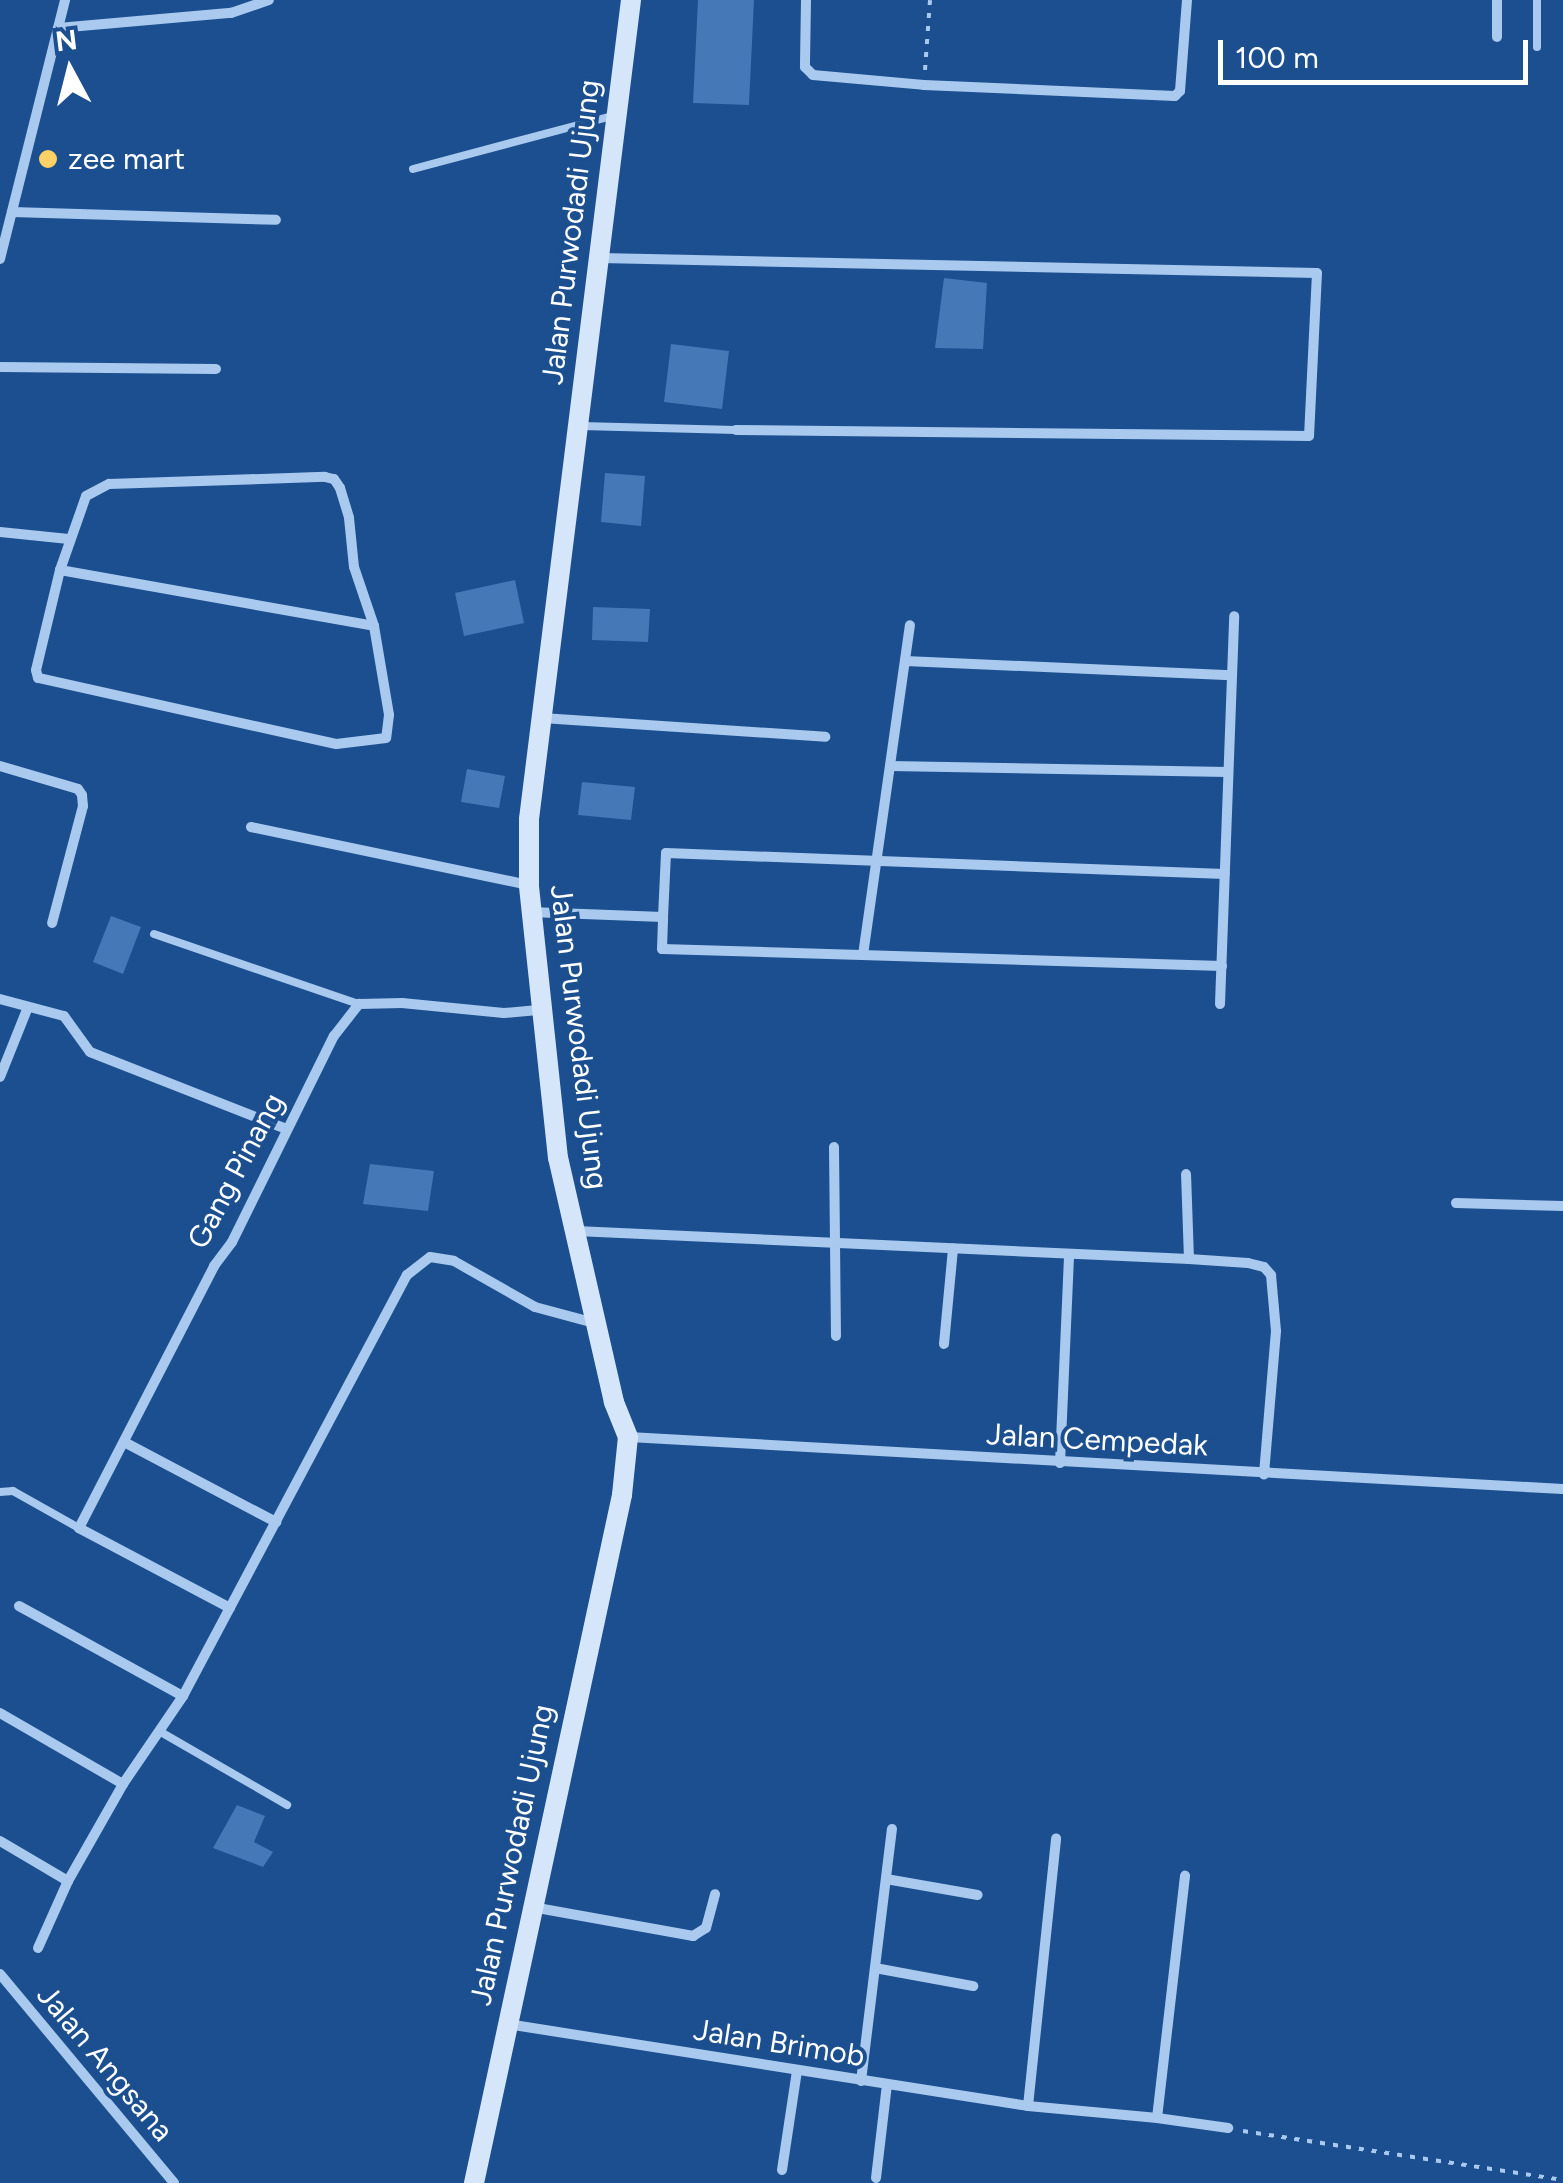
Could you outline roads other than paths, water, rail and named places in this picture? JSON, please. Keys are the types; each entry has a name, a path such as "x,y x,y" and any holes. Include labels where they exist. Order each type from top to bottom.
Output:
{"street":[{"path":"0,259 65,0"},
{"path":"58,28 231,13 269,0"},
{"name":"Jalan Purwodadi Ujung","path":"474,2183 622,1495 628,1437 614,1402 558,1158 529,912 529,818 631,0"},
{"path":"806,0 805,67 813,76 1175,96 1180,90 1187,0"},
{"path":"1496,0 1496,37"},
{"path":"12,212 276,220"},
{"path":"598,258 1317,273 1310,436 736,430"},
{"path":"0,367 216,369"},
{"path":"334,478 349,518 354,567 374,626 389,716 386,738 336,744 38,678 36,670 69,539 86,496 110,484 334,478"},
{"path":"0,532 69,539"},
{"path":"60,570 374,626"},
{"path":"1220,1004 1234,616"},
{"path":"863,955 910,626"},
{"path":"905,661 1231,675"},
{"path":"542,718 825,738"},
{"path":"0,766 70,786 82,795 83,806 52,923"},
{"path":"890,766 1228,772"},
{"path":"251,827 529,886"},
{"path":"1222,966 662,949 666,852 1224,874"},
{"path":"529,912 664,917"},
{"path":"0,1000 64,1016 90,1052 286,1129"},
{"path":"359,1004 402,1002 504,1014 542,1010"},
{"name":"Gang Pinang","path":"78,1528 126,1443 334,1036 359,1004"},
{"path":"0,1078 28,1007"},
{"path":"834,1146 836,1336"},
{"path":"1186,1174 1189,1259"},
{"path":"1456,1203 1563,1206"},
{"path":"576,1231 1189,1259 1264,1267 1271,1275 1276,1332 1264,1475"},
{"path":"944,1344 954,1248"},
{"path":"1060,1463 1069,1254"},
{"path":"38,1948 68,1881 123,1784 183,1696 407,1274 430,1257 454,1262 535,1307 599,1324"},
{"name":"Jalan Cempedak","path":"628,1437 1563,1489"},
{"path":"126,1443 276,1522"},
{"path":"78,1528 230,1608"},
{"path":"19,1606 183,1696"},
{"path":"0,1712 123,1784"},
{"path":"861,2080 892,1829"},
{"path":"1028,2106 1056,1838"},
{"path":"0,1841 68,1881"},
{"path":"1157,2118 1186,1876"},
{"path":"886,1879 978,1896"},
{"path":"531,1906 693,1936 706,1928 715,1894"},
{"path":"875,1968 972,1986"},
{"name":"Jalan Angsana","path":"0,1974 174,2183"},
{"name":"Jalan Brimob","path":"506,2023 1028,2106 1228,2128"},
{"path":"782,2170 797,2071"},
{"path":"876,2178 888,2084"}],"lane":[{"path":"1537,0 1537,47"},
{"path":"412,169 616,115"},
{"path":"577,426 736,430"},
{"path":"154,934 359,1004"},
{"path":"0,1492 12,1491 78,1528"},
{"path":"159,1730 286,1805"}],"place":[{"name":"zee mart","path":"48,159"}]}
